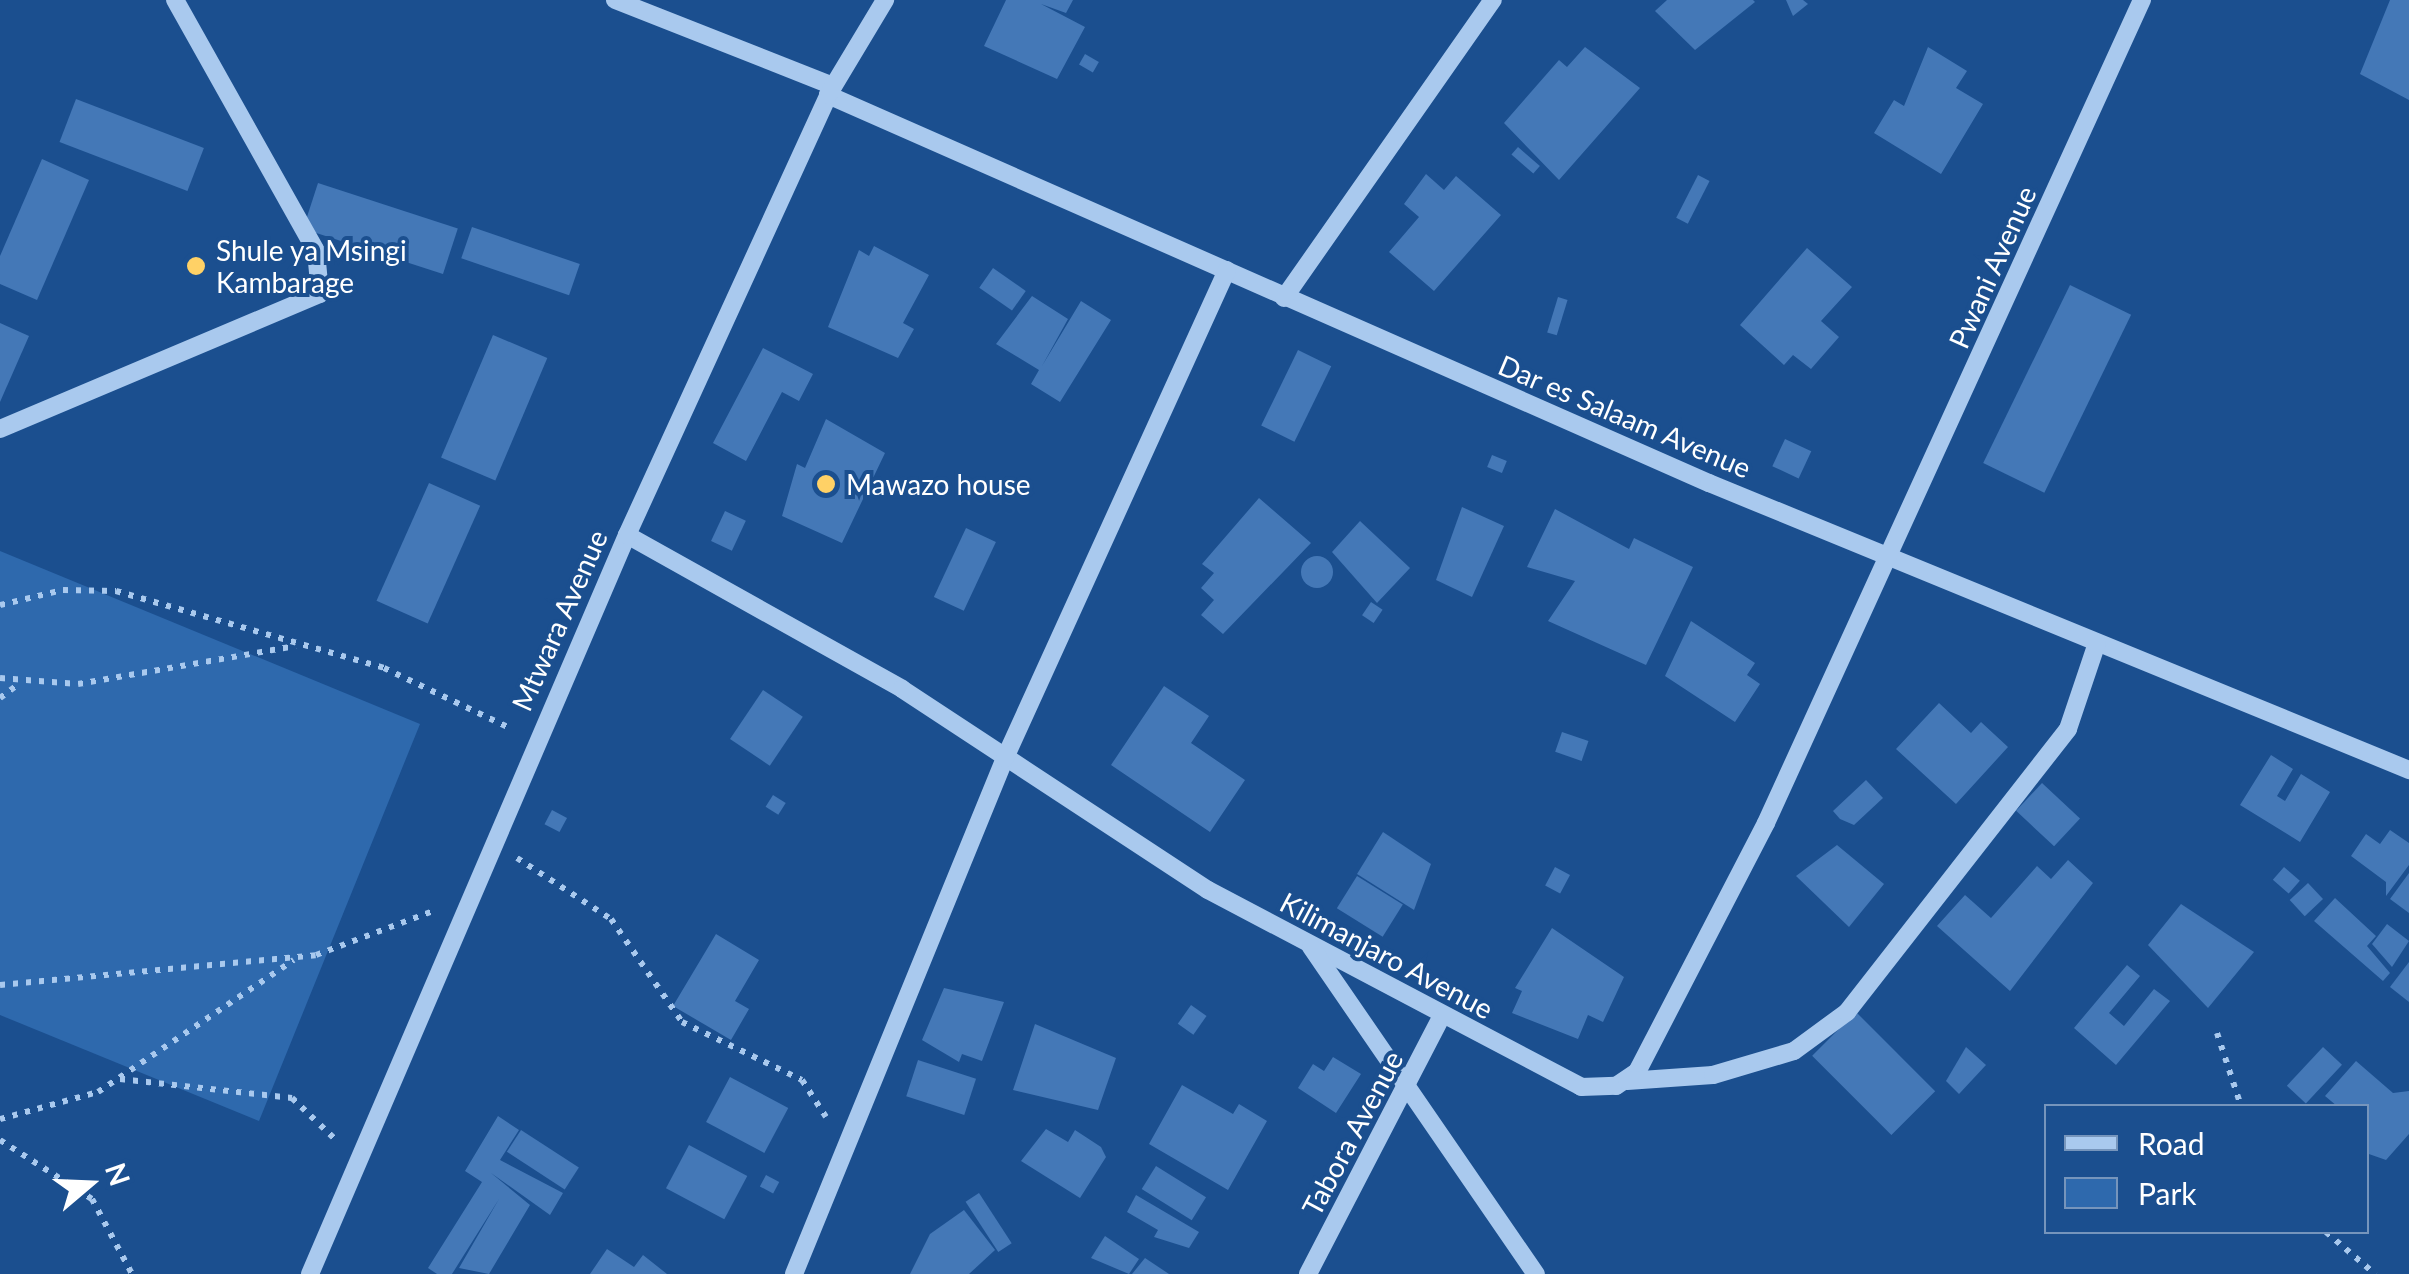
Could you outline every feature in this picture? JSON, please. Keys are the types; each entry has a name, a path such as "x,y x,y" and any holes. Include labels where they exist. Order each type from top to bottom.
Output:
{"street":[{"path":"0,428 320,294 316,251 175,0"},
{"name":"Dar es Salaam Avenue","path":"615,0 830,90 1284,298 1891,557 2409,770"},
{"name":"Mtwara Avenue","path":"310,1274 626,535 830,90 885,0"},
{"path":"1284,298 1493,0"},
{"name":"Pwani Avenue","path":"1891,557 2142,0"},
{"path":"794,1274 1004,758 1227,270"},
{"name":"Kilimanjaro Avenue","path":"626,535 885,679 1004,758 1308,943 1581,1088 1713,1074 1794,1051 1847,1012 2068,729 2097,643"},
{"path":"1627,1081 1758,840 1891,557"},
{"path":"1308,943 1405,1095 1536,1274"},
{"name":"Tabora Avenue","path":"1308,1274 1405,1095 1442,1015"}],"path":[{"path":"0,605 64,590 116,591 384,668 537,738"},
{"path":"0,678 18,685 78,684 297,646"},
{"path":"0,698 18,685"},
{"path":"493,842 611,919 682,1022 802,1080 819,1098 838,1172"},
{"path":"0,985 296,958 469,896"},
{"path":"0,1119 45,1112 120,1079 296,958"},
{"path":"2216,1033 2240,1104"},
{"path":"120,1079 292,1098 358,1166"},
{"path":"0,1140 92,1198 132,1274"},
{"path":"2328,1234 2375,1274"}],"green space":[{"path":"0,551 420,724 259,1121 0,1015"}],"building":[{"path":"1006,0 1073,0 1066,13 1041,4 1085,27 1057,79 984,46"},
{"path":"1667,0 1755,2 1695,50 1655,11"},
{"path":"1786,0 1803,0 1808,4 1793,16"},
{"path":"2390,0 2409,0 2409,100 2360,74"},
{"path":"1585,47 1640,88 1559,180 1504,123 1559,60 1567,67"},
{"path":"1928,47 1967,71 1956,88 1983,104 1941,174 1874,133 1894,100 1904,106"},
{"path":"1085,54 1099,62 1093,72 1079,64"},
{"path":"76,99 204,148 187,191 60,142"},
{"path":"1518,147 1540,166 1533,174 1511,155"},
{"path":"42,159 89,180 37,300 0,284 0,256"},
{"path":"1426,174 1444,190 1456,176 1501,215 1434,291 1389,252 1419,217 1404,204"},
{"path":"1698,175 1710,181 1688,224 1676,218"},
{"path":"318,183 458,228 443,274 303,229"},
{"path":"472,227 580,264 569,295 461,258"},
{"path":"874,246 929,275 903,323 914,329 898,358 828,327 859,250 869,256"},
{"path":"1807,248 1852,287 1821,321 1839,337 1811,369 1793,355 1784,365 1740,325"},
{"path":"993,268 1026,291 1012,311 979,288"},
{"path":"2070,285 2131,315 2044,493 1983,463"},
{"path":"1032,296 1068,319 1042,366 1081,301 1111,320 1060,402 1031,384 1039,370 996,344"},
{"path":"1558,297 1568,300 1557,335 1547,332"},
{"path":"0,323 29,336 0,402"},
{"path":"493,335 547,358 495,480 441,457"},
{"path":"763,348 813,374 799,401 782,392 746,461 713,443"},
{"path":"1298,350 1331,366 1294,442 1261,425"},
{"name":"Mawazo house","path":"826,419 885,453 842,543 782,516 797,464 805,468"},
{"path":"1785,439 1811,451 1799,478 1772,466"},
{"path":"1492,455 1507,461 1502,473 1487,467"},
{"path":"429,483 480,506 428,624 377,601"},
{"path":"1259,498 1311,543 1223,634 1201,615 1214,600 1201,588 1214,573 1202,564"},
{"path":"1462,507 1504,526 1472,597 1436,580"},
{"path":"1555,509 1629,549 1634,538 1693,567 1646,665 1548,621 1575,581 1527,567"},
{"path":"725,511 746,521 732,551 711,541"},
{"path":"1360,521 1410,568 1377,603 1332,552"},
{"path":"966,528 996,542 964,611 934,597"},
{"path":"1317,556 1328,561 1333,572 1328,583 1317,588 1306,583 1301,572 1306,561"},
{"path":"1371,602 1383,610 1374,623 1362,615"},
{"path":"1691,621 1755,663 1747,675 1760,684 1735,722 1665,676"},
{"path":"1164,686 1209,716 1191,743 1245,780 1210,832 1111,765"},
{"path":"763,690 803,717 770,766 730,739"},
{"path":"1939,703 1971,733 1981,722 2008,747 1956,804 1896,749"},
{"path":"1562,732 1588,741 1582,761 1555,752"},
{"path":"2271,755 2293,769 2277,796 2285,801 2301,774 2330,792 2300,842 2240,805"},
{"path":"1866,780 1883,798 1854,825 1840,819 1833,811"},
{"path":"2042,783 2080,818 2054,846 2016,811"},
{"path":"773,795 786,803 778,815 766,807"},
{"path":"552,810 567,818 559,832 544,824"},
{"path":"2390,830 2409,843 2409,865 2386,896 2386,882 2351,856 2366,834 2380,844"},
{"path":"1383,832 1431,864 1414,910 1357,874"},
{"path":"1837,845 1884,884 1849,927 1796,876"},
{"path":"2068,860 2093,883 2010,991 1937,926 1965,895 1991,918 2037,866 2051,879"},
{"path":"1555,867 1570,875 1560,894 1545,886"},
{"path":"2284,867 2300,881 2289,894 2273,880"},
{"path":"2409,873 2409,913 2390,899"},
{"path":"1357,876 1403,905 1383,937 1337,908"},
{"path":"2308,883 2323,899 2305,916 2290,900"},
{"path":"2335,898 2376,936 2367,946 2390,973 2383,981 2314,921"},
{"path":"2181,904 2254,952 2208,1008 2148,945"},
{"path":"2387,924 2409,941 2392,967 2372,944"},
{"path":"1552,928 1624,977 1603,1022 1588,1015 1578,1039 1512,1013 1522,991 1515,988"},
{"path":"716,934 759,960 735,1001 749,1009 731,1040 673,1006"},
{"path":"2409,962 2409,1002 2390,987"},
{"path":"2127,965 2140,976 2109,1013 2124,1026 2154,989 2170,1001 2116,1065 2074,1028"},
{"path":"944,988 1004,1002 982,1061 962,1054 959,1062 922,1040"},
{"path":"1191,1005 1207,1016 1193,1035 1178,1024"},
{"path":"1856,1012 1935,1091 1891,1135 1812,1056"},
{"path":"1035,1024 1116,1058 1098,1110 1013,1090"},
{"path":"1966,1047 1986,1065 1959,1094 1946,1081"},
{"path":"2323,1047 2342,1065 2306,1103 2287,1086"},
{"path":"1333,1057 1361,1074 1336,1113 1298,1088 1313,1064 1324,1071"},
{"path":"918,1060 976,1079 964,1115 906,1096"},
{"path":"2356,1061 2393,1093 2409,1091 2409,1134 2386,1160 2369,1154 2369,1104 2335,1104 2325,1096"},
{"path":"730,1077 788,1108 764,1153 706,1122"},
{"path":"1182,1085 1233,1114 1239,1104 1267,1121 1228,1190 1149,1144"},
{"path":"498,1116 519,1130 500,1160 563,1193 550,1215 491,1173 530,1205 489,1274 459,1268 499,1199 452,1274 437,1274 428,1268 482,1182 465,1171"},
{"path":"1046,1129 1068,1142 1075,1130 1101,1147 1106,1157 1080,1198 1021,1161"},
{"path":"521,1130 579,1168 565,1189 507,1152"},
{"path":"689,1145 747,1176 724,1219 666,1188"},
{"path":"1156,1166 1206,1197 1192,1220 1142,1189"},
{"path":"766,1175 779,1182 773,1194 760,1186"},
{"path":"979,1193 1012,1243 998,1252 966,1202"},
{"path":"1136,1195 1199,1232 1189,1248 1154,1237 1158,1230 1127,1212"},
{"path":"964,1210 995,1250 969,1274 910,1274 930,1234"},
{"path":"1105,1236 1139,1259 1129,1274 1091,1258"},
{"path":"607,1249 634,1267 643,1255 667,1274 590,1274"},
{"path":"1145,1258 1169,1274 1132,1274"}],"place":[{"name":"Shule ya Msingi Kambarage","path":"196,266"},
{"name":"Mawazo house","path":"826,484"}]}
